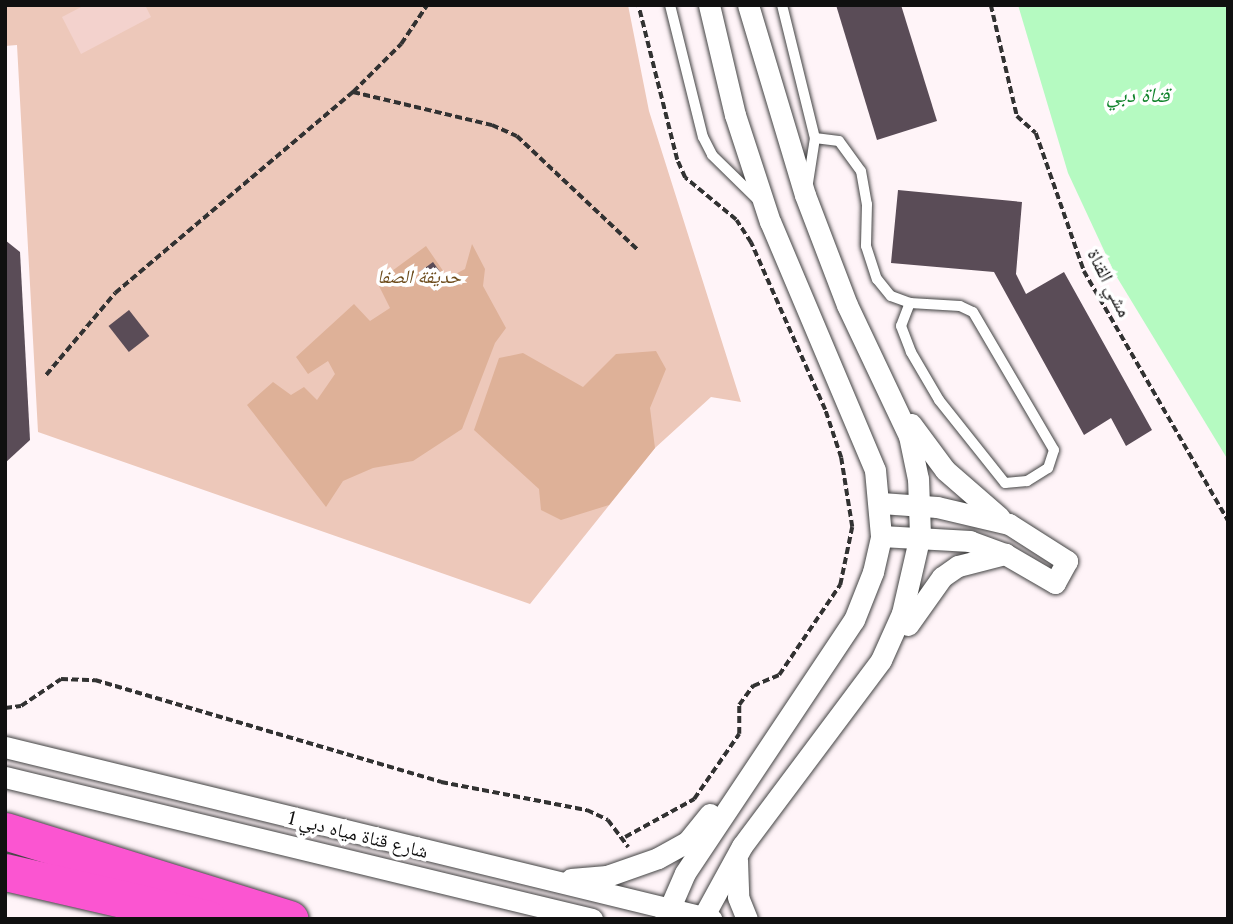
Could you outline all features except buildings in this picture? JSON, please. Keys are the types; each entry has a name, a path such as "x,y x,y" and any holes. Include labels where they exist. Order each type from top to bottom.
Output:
{"highway":[{"path":"5,831 290,919"},
{"path":"5,872 208,919"}],"street":[{"path":"667,913 685,873 854,620 873,572 881,536 881,503 874,470 854,413 770,222 735,115 709,5"},
{"path":"748,5 805,195 847,305 909,436 919,504 920,535 902,613 881,660"},
{"path":"881,536 920,535 970,541 1005,554 1055,583 1067,561 1009,524 945,470 890,392"},
{"path":"881,503 919,504 1009,524"},
{"path":"705,918 742,846 881,660 900,641 919,603 942,577 958,566 1005,554"},
{"path":"547,880 607,876 634,867 687,842 761,746 775,741"},
{"name":"شارع قناة مياه دبي 1","path":"7,746 547,880 667,913 705,918"},
{"name":"شارع قناة مياه دبي 1","path":"5,777 592,919"},
{"path":"742,846 735,880 747,919"}],"lane":[{"path":"670,5 707,146 722,166 753,193 770,222"},
{"path":"782,5 815,138 805,195"},
{"path":"815,138 839,141 852,154 861,171 867,204 866,246 877,279 891,296 911,303 960,306 973,312 1054,450 1048,468 1027,481 1005,483 939,400 911,352 901,326 911,303"}],"path":[{"path":"46,375 116,293 353,92 401,44 427,5"},
{"path":"625,837 694,799 742,728 739,705 753,686 779,676 840,585 852,527 841,458 825,410 751,243 736,220 685,178 677,160 638,5"},
{"name":"مشي القناة","path":"992,5 1017,116 1036,133 1084,271 1228,520"},
{"path":"353,92 492,124 517,136 638,250"},
{"path":"5,708 21,706 61,678 95,680 441,782 587,810 608,820 625,837 634,867"}],"green space":[{"name":"حديقة الصفا","path":"5,5 628,5 649,111 741,402 711,397 655,448 530,604 38,432 17,45 5,46"},
{"path":"472,244 485,269 483,286 506,328 495,343 462,429 413,461 373,468 343,481 326,507 247,405 273,382 291,395 304,387 317,400 335,374 328,361 308,374 296,357 354,304 370,321 390,308 377,282 426,246 448,278 465,269"},
{"path":"656,351 666,369 650,408 655,448 609,505 561,520 541,510 539,489 474,430 499,358 523,353 583,387 616,354"}],"shaded area":[{"path":"85,5 145,5 151,17 81,54 62,17"}],"water":[{"name":"قناة دبي","path":"1018,5 1228,5 1228,460 1115,274 1068,173"}]}
